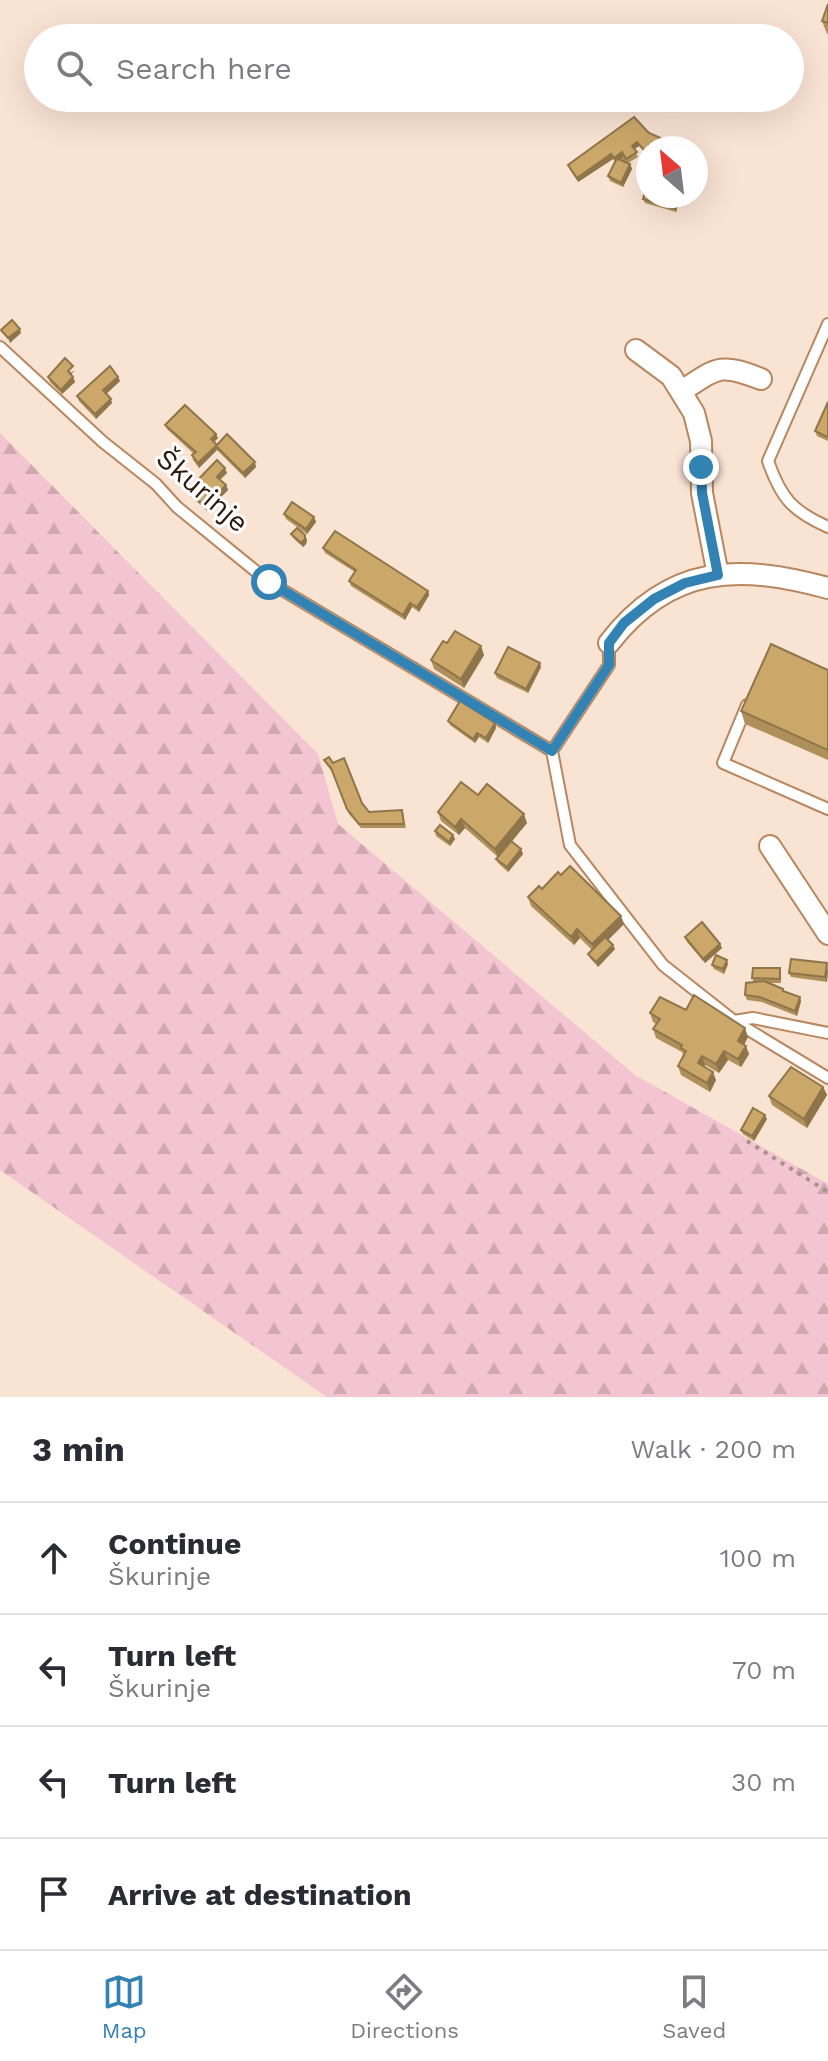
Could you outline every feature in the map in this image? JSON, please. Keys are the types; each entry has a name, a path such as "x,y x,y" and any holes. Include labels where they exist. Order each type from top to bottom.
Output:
{"street":[{"path":"636,350 671,376 694,413 701,441 702,493 718,575"},
{"path":"682,391 722,368 735,369 761,379"},
{"path":"609,643 624,623 654,599 685,583 718,575 752,572 789,577 828,588"},
{"path":"770,846 828,934"}],"lane":[{"path":"828,324 768,461 778,491 805,517 828,527"},
{"name":"Škurinje","path":"0,347 103,442 156,484 177,507 269,582 552,751"},
{"path":"609,643 609,665 552,751 570,845 663,965 734,1021 828,1078"},
{"path":"752,693 723,763 828,809"},
{"path":"734,1021 753,1018 828,1033"}],"path":[{"path":"747,1141 828,1192"}],"green space":[{"path":"0,433 318,754 338,824 635,1075 828,1184 828,1397 327,1397 0,1170"}],"building":[{"path":"828,4 828,23 822,21"},
{"path":"634,117 656,136 636,136 636,143 632,146 636,153 626,159 622,152 614,158 611,154 577,178 568,165"},
{"path":"618,159 630,164 621,183 608,176"},
{"path":"12,320 20,329 8,338 1,330"},
{"path":"65,358 73,366 68,371 73,377 61,390 48,377"},
{"path":"110,366 118,377 103,390 111,399 95,414 77,396"},
{"path":"828,402 828,437 815,431"},
{"path":"185,405 216,434 211,439 217,445 227,434 255,462 243,473 216,446 198,463 192,455 196,452 165,425"},
{"path":"217,460 225,468 217,477 226,485 205,507 188,490"},
{"path":"292,502 314,517 306,529 284,514"},
{"path":"297,528 305,535 301,543 291,534"},
{"path":"335,531 428,591 417,607 410,603 403,615 349,581 356,570 323,548"},
{"path":"455,631 481,646 461,679 431,660 443,641 447,643"},
{"path":"771,644 828,670 828,750 741,711"},
{"path":"508,647 540,663 526,689 495,673"},
{"path":"460,701 495,723 486,738 477,733 473,739 448,721"},
{"path":"329,757 333,763 344,758 362,803 369,812 402,810 404,824 359,824 347,809 331,768 324,760"},
{"path":"461,782 478,795 487,784 524,814 495,849 461,819 455,827 438,812"},
{"path":"440,825 453,835 449,842 435,831"},
{"path":"511,841 521,849 507,867 496,859"},
{"path":"570,866 621,916 592,944 577,929 571,937 528,897"},
{"path":"702,922 720,944 703,959 685,937"},
{"path":"605,937 613,945 596,962 588,954"},
{"path":"716,955 727,960 723,969 712,965"},
{"path":"791,959 827,963 825,977 789,973"},
{"path":"753,968 780,968 780,979 752,978"},
{"path":"764,981 800,997 795,1011 760,997 745,995 746,983"},
{"path":"694,995 745,1028 738,1041 746,1046 738,1059 724,1051 716,1064 702,1056 698,1063 713,1072 707,1083 678,1066 686,1051 681,1048 682,1045 653,1029 660,1019 650,1013 660,997 686,1010"},
{"path":"791,1067 823,1087 804,1119 769,1096"},
{"path":"753,1108 765,1115 752,1136 741,1130"}],"route":[{"path":"269,582 552,751 609,665 609,643 624,623 654,599 685,583 718,575 702,493 701,467"}]}
